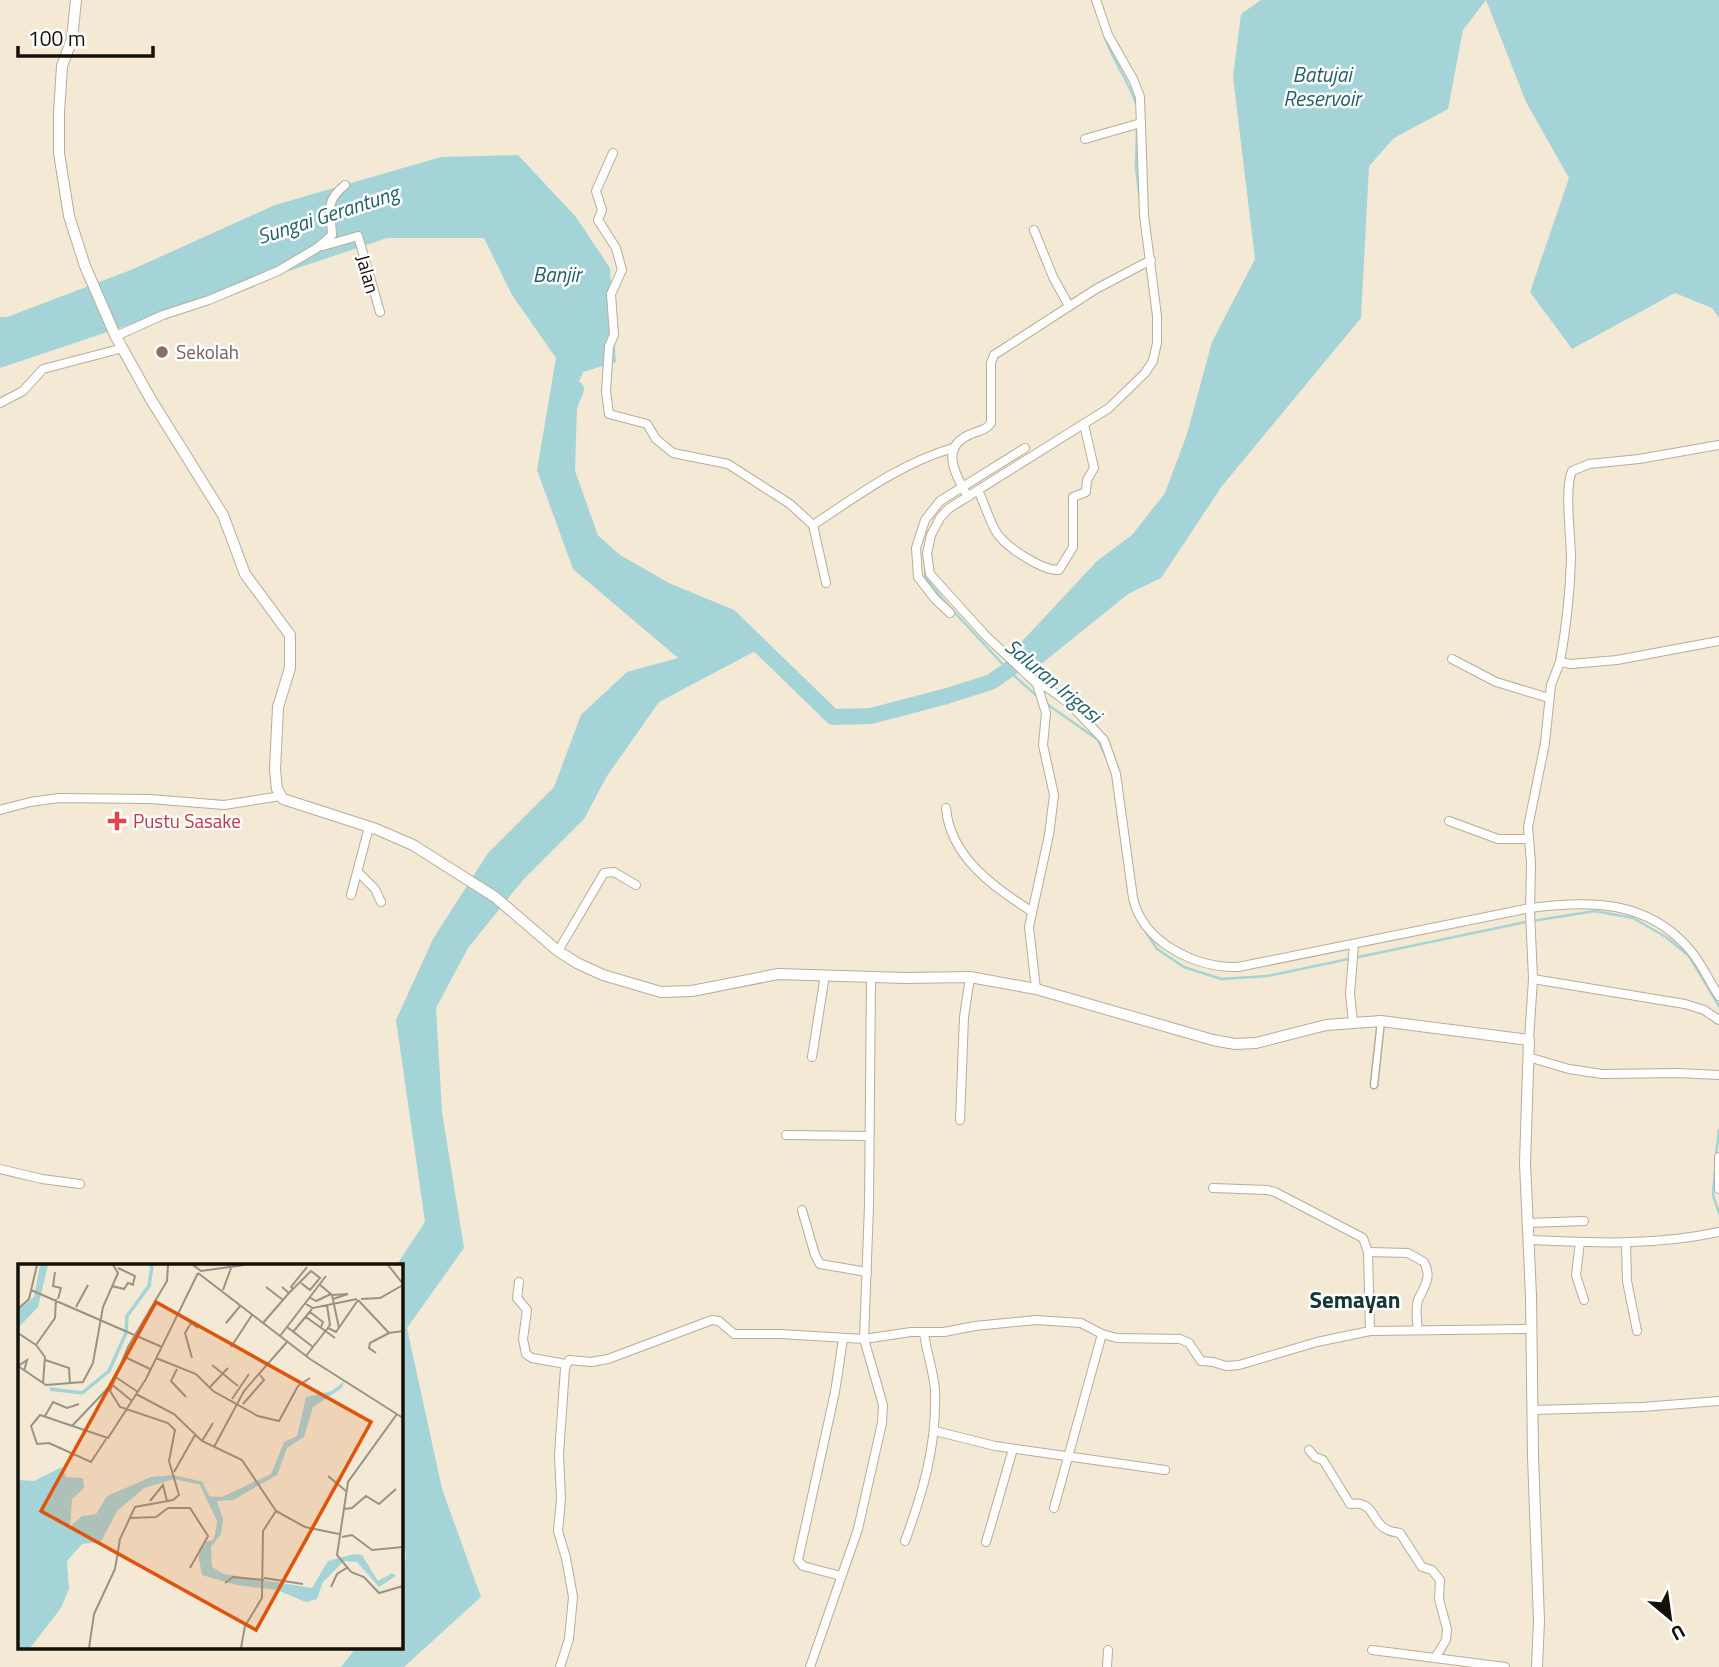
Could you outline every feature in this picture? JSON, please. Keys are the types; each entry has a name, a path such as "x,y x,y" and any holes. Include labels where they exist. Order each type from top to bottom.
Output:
{"street":[{"path":"76,0 72,39 63,61 61,77 59,153 69,216 101,305 116,335 150,398 223,515 245,574 290,635 289,668 278,707 275,770 275,781 281,796 287,801 369,827 413,845 495,897 558,951 577,963 603,975 661,992 692,990 778,975 970,977 1036,989 1235,1044 1256,1043 1296,1031 1353,1022 1381,1021 1529,1040"},
{"path":"965,492 978,491 1109,408 1145,373 1153,361 1157,343 1157,316 1148,261 1142,192 1138,92 1108,36 1096,0"},
{"path":"1085,139 1138,123"},
{"path":"613,153 596,191 602,210 598,220 616,248 622,270 611,294 614,335 608,346 606,391 609,414 647,424 656,439 673,453 728,464 790,504 813,525 826,583"},
{"path":"116,335 278,271 317,248 331,231 331,198 345,185"},
{"path":"1034,230 1053,277 1069,306"},
{"name":"Jalan","path":"317,248 358,236 380,312"},
{"path":"813,525 909,465 953,448 961,439 984,430 990,423 991,363 995,353 1069,306 1148,261"},
{"path":"0,403 23,391 44,369 123,348"},
{"path":"978,491 999,537 1041,566 1059,570 1073,547 1073,498 1086,492 1087,480 1094,466 1084,425"},
{"path":"1537,1667 1539,1621 1525,1163 1533,979 1531,863 1528,839 1552,681 1560,662 1565,634 1571,561 1569,487 1572,471 1589,464 1639,459 1719,444"},
{"path":"953,448 953,463 965,492"},
{"path":"950,613 930,574 927,561 933,528 965,492 1025,448"},
{"path":"940,595 1035,682 1071,705 1104,740 1116,774 1135,904 1144,922 1162,943 1179,953 1207,964 1231,967 1530,909 1586,903 1639,913 1664,927 1684,942 1719,996"},
{"path":"1560,662 1571,664 1617,660 1719,641"},
{"path":"1452,659 1496,682 1549,698"},
{"path":"1035,682 1046,713 1043,745 1054,795 1049,835 1031,911 1029,944 1036,989"},
{"path":"0,810 59,798 130,798 224,805 281,796"},
{"path":"946,808 953,840 964,855 991,883 1031,911"},
{"path":"1449,821 1498,839 1528,839"},
{"path":"351,895 369,827"},
{"path":"358,872 375,889 382,902"},
{"path":"558,951 604,873 614,872 636,885"},
{"path":"1353,1022 1350,994 1354,944"},
{"path":"812,1057 825,975"},
{"path":"810,1667 858,1529 882,1423 883,1405 864,1339 871,977"},
{"path":"960,1120 964,1017 970,977"},
{"path":"1533,979 1685,1004 1704,1010 1718,1020"},
{"path":"1374,1085 1381,1021"},
{"path":"1528,1056 1569,1069 1602,1074 1717,1075"},
{"path":"786,1135 869,1136"},
{"path":"1719,1157 1719,1189"},
{"path":"0,1169 80,1184"},
{"path":"1213,1188 1275,1192 1359,1235 1365,1241 1368,1252 1370,1331"},
{"path":"802,1210 820,1264 867,1272"},
{"path":"1527,1223 1584,1221"},
{"path":"1528,1240 1626,1243 1682,1240 1719,1232"},
{"path":"1580,1242 1576,1275 1584,1300"},
{"path":"1626,1243 1627,1281 1637,1331"},
{"path":"1368,1252 1408,1253 1423,1262 1428,1277 1427,1286 1417,1303 1418,1330"},
{"path":"519,1282 517,1298 527,1310 523,1339 527,1354 532,1358 566,1364"},
{"path":"560,1667 569,1639 573,1597 558,1531 561,1499 559,1454 566,1364 572,1359 591,1362 608,1359 712,1321 719,1321 734,1334 780,1334 843,1339 944,1332 1036,1320 1075,1322 1102,1334 1134,1340 1180,1339 1189,1343 1202,1362 1233,1366 1370,1331 1531,1329"},
{"path":"905,1541 930,1466 935,1431 934,1381 924,1332"},
{"path":"1054,1508 1102,1334"},
{"path":"841,1576 803,1566 798,1560 843,1339"},
{"path":"1533,1410 1719,1401"},
{"path":"935,1431 1013,1449 1165,1470"},
{"path":"986,1542 1013,1449"},
{"path":"1309,1450 1315,1457 1324,1460 1350,1504 1367,1506 1385,1529 1400,1533 1422,1567 1432,1570 1438,1577 1441,1585 1439,1599 1447,1626 1447,1636 1435,1658"},
{"path":"1107,1667 1108,1650"},
{"path":"1372,1650 1505,1667"}],"water":[{"name":"Batujai Reservoir","path":"1261,0 1486,0 1463,30 1448,109 1394,138 1369,166 1361,318 1222,486 1161,578 1128,594 1035,669 1014,650 1097,561 1132,535 1165,493 1187,434 1212,342 1255,259 1233,77 1241,14"},
{"path":"1486,0 1719,0 1719,318 1712,308 1675,293 1572,349 1530,292 1569,178 1526,102"},
{"name":"Banjir","path":"518,155 576,217 610,268 616,362 583,372 569,407 567,472 591,540 616,562 667,591 730,617 763,647 659,702 607,776 584,819 523,880 468,948 436,1008 442,1112 464,1248 407,1328 442,1489 481,1597 404,1667 341,1667 354,1650 402,1650 402,1568 406,1558 402,1532 402,1264 397,1264 425,1222 396,1020 433,939 488,853 554,787 581,715 627,672 678,658 573,569 537,470 556,358 512,295 484,238 387,238 0,368 0,317 7,317 131,270 275,205 441,157"}],"waterway":[{"name":"Saluran Irigasi","path":"1105,37 1136,103"},
{"name":"Saluran Irigasi","path":"1137,127 1136,167 1140,201"},
{"name":"Sungai Gerantung","path":"576,389 569,407 567,472 591,540 616,562 667,591 730,617 833,717 871,716 947,696 991,682 1024,659"},
{"name":"Saluran Irigasi","path":"926,568 925,577 946,603 1008,670 1039,698"},
{"name":"Saluran Irigasi","path":"1047,704 1098,740 1106,757"},
{"name":"Saluran Irigasi","path":"1144,929 1157,949 1184,967 1221,979 1268,976 1526,922 1595,911 1633,918 1666,937 1689,956 1719,1006"},
{"name":"Saluran Irigasi","path":"1716,1155 1719,1130"},
{"name":"Saluran Irigasi","path":"1715,1169 1713,1195 1719,1213"}],"place":[{"name":"Sekolah","path":"162,352"},
{"name":"Pustu Sasake","path":"117,821"}],"district":[{"name":"Semayan","path":"1355,1300"}]}
